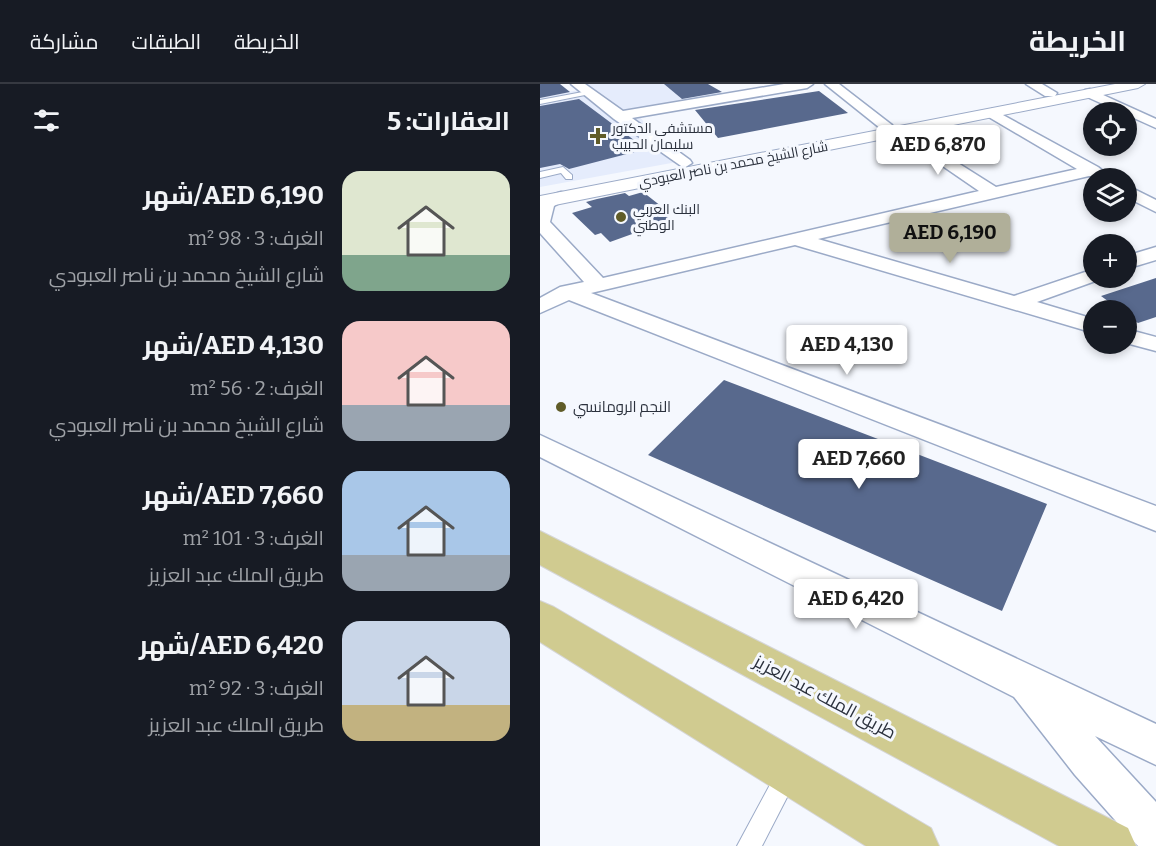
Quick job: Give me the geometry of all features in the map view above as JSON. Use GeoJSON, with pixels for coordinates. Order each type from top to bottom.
{"type":"FeatureCollection","features":[{"type":"Feature","properties":{"kind":"highway","name":"طريق الملك عبد العزيز"},"geometry":{"type":"LineString","coordinates":[[540,547],[1110,846]]}},
{"type":"Feature","properties":{"kind":"highway"},"geometry":{"type":"LineString","coordinates":[[540,620],[913,846]]}},
{"type":"Feature","properties":{"kind":"street"},"geometry":{"type":"LineString","coordinates":[[719,84],[740,95]]}},
{"type":"Feature","properties":{"kind":"street"},"geometry":{"type":"LineString","coordinates":[[619,116],[807,84]]}},
{"type":"Feature","properties":{"kind":"street"},"geometry":{"type":"LineString","coordinates":[[831,84],[893,128],[993,193]]}},
{"type":"Feature","properties":{"kind":"street"},"geometry":{"type":"LineString","coordinates":[[1032,84],[1050,93]]}},
{"type":"Feature","properties":{"kind":"street","name":"شارع الشيخ محمد بن ناصر العبودي"},"geometry":{"type":"LineString","coordinates":[[540,202],[1050,93],[1138,84]]}},
{"type":"Feature","properties":{"kind":"street"},"geometry":{"type":"LineString","coordinates":[[583,88],[684,163]]}},
{"type":"Feature","properties":{"kind":"street"},"geometry":{"type":"LineString","coordinates":[[1093,89],[1156,124]]}},
{"type":"Feature","properties":{"kind":"street","name":"شارع الشيخ محمد بن ناصر العبودي"},"geometry":{"type":"LineString","coordinates":[[540,190],[684,163],[992,113],[1093,89]]}},
{"type":"Feature","properties":{"kind":"street"},"geometry":{"type":"LineString","coordinates":[[992,113],[1088,168]]}},
{"type":"Feature","properties":{"kind":"street"},"geometry":{"type":"LineString","coordinates":[[540,306],[568,292],[993,193],[1083,177]]}},
{"type":"Feature","properties":{"kind":"street"},"geometry":{"type":"LineString","coordinates":[[1137,196],[1156,207]]}},
{"type":"Feature","properties":{"kind":"street"},"geometry":{"type":"LineString","coordinates":[[561,197],[546,203],[541,223],[598,285]]}},
{"type":"Feature","properties":{"kind":"street"},"geometry":{"type":"LineString","coordinates":[[795,239],[1083,323]]}},
{"type":"Feature","properties":{"kind":"street"},"geometry":{"type":"LineString","coordinates":[[1137,259],[1156,253]]}},
{"type":"Feature","properties":{"kind":"street"},"geometry":{"type":"LineString","coordinates":[[1015,303],[1083,279]]}},
{"type":"Feature","properties":{"kind":"street"},"geometry":{"type":"LineString","coordinates":[[568,292],[1156,518]]}},
{"type":"Feature","properties":{"kind":"street"},"geometry":{"type":"LineString","coordinates":[[1137,339],[1156,344]]}},
{"type":"Feature","properties":{"kind":"street"},"geometry":{"type":"LineString","coordinates":[[540,445],[682,517],[1156,745]]}},
{"type":"Feature","properties":{"kind":"street"},"geometry":{"type":"LineString","coordinates":[[1027,684],[1089,761],[1156,834]]}},
{"type":"Feature","properties":{"kind":"lane"},"geometry":{"type":"LineString","coordinates":[[540,102],[583,88]]}},
{"type":"Feature","properties":{"kind":"lane"},"geometry":{"type":"LineString","coordinates":[[540,175],[563,171],[569,177]]}},
{"type":"Feature","properties":{"kind":"lane"},"geometry":{"type":"LineString","coordinates":[[749,846],[789,771]]}},
{"type":"Feature","properties":{"kind":"shaded area","name":"مستشفى الدكتور سليمان الحبيب"},"geometry":{"type":"Polygon","coordinates":[[[584,84],[707,84],[723,95],[634,110],[677,162],[540,187],[540,98],[588,88],[584,84]]]}},
{"type":"Feature","properties":{"kind":"building"},"geometry":{"type":"Polygon","coordinates":[[[540,84],[560,84],[570,92],[540,98],[540,84]]]}},
{"type":"Feature","properties":{"kind":"building"},"geometry":{"type":"Polygon","coordinates":[[[664,84],[708,84],[722,92],[682,99],[664,84]]]}},
{"type":"Feature","properties":{"kind":"building"},"geometry":{"type":"Polygon","coordinates":[[[819,91],[848,113],[718,138],[695,110],[819,91]]]}},
{"type":"Feature","properties":{"kind":"building","name":"مستشفى الدكتور سليمان الحبيب"},"geometry":{"type":"Polygon","coordinates":[[[579,99],[646,149],[569,169],[560,164],[540,168],[540,106],[579,99]]]}},
{"type":"Feature","properties":{"kind":"building","name":"البنك العربي الوطني"},"geometry":{"type":"Polygon","coordinates":[[[643,192],[666,210],[661,211],[671,220],[610,242],[601,233],[595,235],[572,213],[592,207],[586,202],[625,193],[629,196],[643,192]]]}},
{"type":"Feature","properties":{"kind":"building"},"geometry":{"type":"Polygon","coordinates":[[[1156,278],[1156,317],[1138,323],[1137,300],[1106,300],[1101,296],[1125,288],[1137,288],[1137,284],[1156,278]]]}},
{"type":"Feature","properties":{"kind":"building"},"geometry":{"type":"Polygon","coordinates":[[[724,380],[1047,504],[1002,611],[648,455],[724,380]]]}},
{"type":"Feature","properties":{"kind":"place","name":"مستشفى الدكتور سليمان الحبيب"},"geometry":{"type":"Point","coordinates":[598,136]}},
{"type":"Feature","properties":{"kind":"place","name":"البنك العربي الوطني"},"geometry":{"type":"Point","coordinates":[621,217]}},
{"type":"Feature","properties":{"kind":"place","name":"النجم الرومانسي"},"geometry":{"type":"Point","coordinates":[561,407]}}]}
